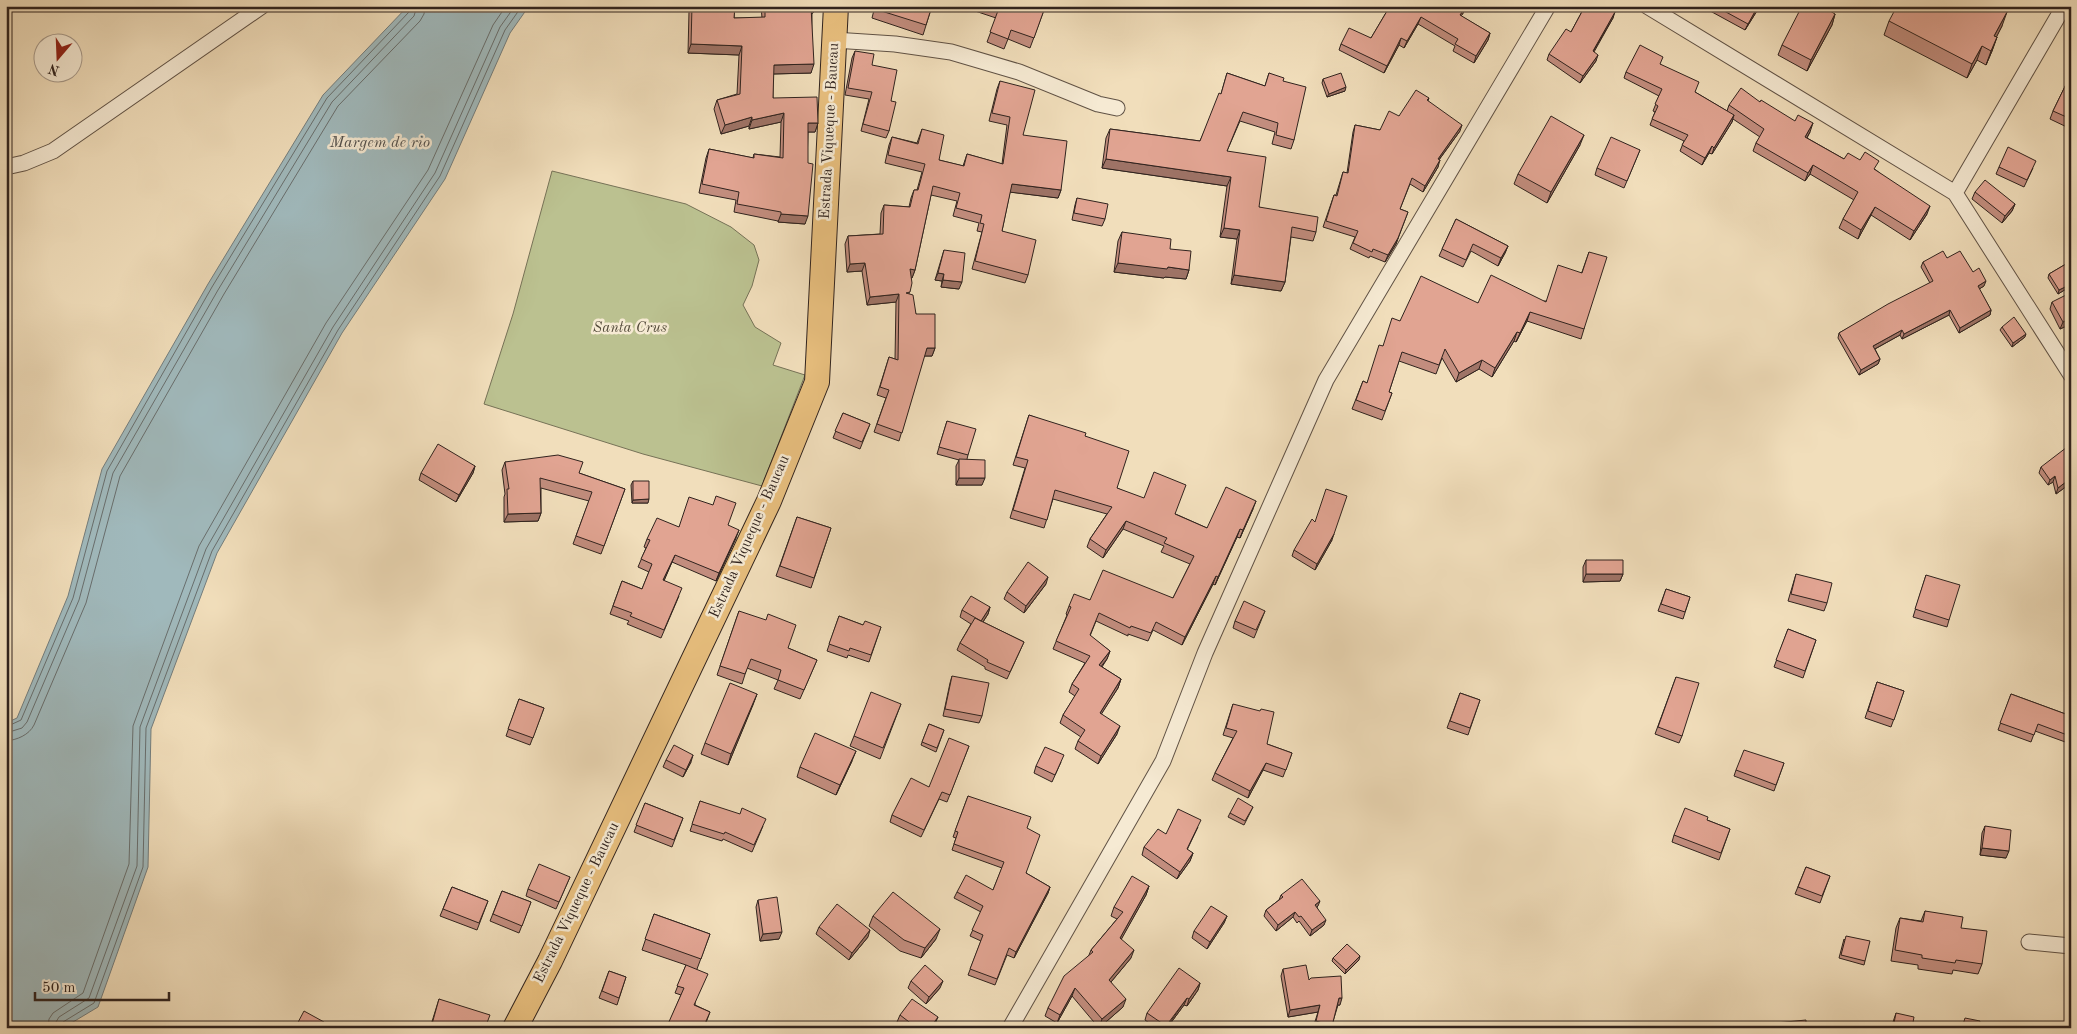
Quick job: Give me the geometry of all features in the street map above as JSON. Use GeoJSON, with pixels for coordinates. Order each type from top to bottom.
{"type":"FeatureCollection","features":[{"type":"Feature","properties":{"kind":"main road","name":"Estrada Viqueque - Baucau"},"geometry":{"type":"LineString","coordinates":[[515,1028],[550,960],[770,501],[817,382],[836,6]]}},
{"type":"Feature","properties":{"kind":"street"},"geometry":{"type":"LineString","coordinates":[[6,166],[24,163],[52,150],[262,6]]}},
{"type":"Feature","properties":{"kind":"street"},"geometry":{"type":"LineString","coordinates":[[1010,1028],[1163,762],[1205,653],[1326,380],[1548,6]]}},
{"type":"Feature","properties":{"kind":"street"},"geometry":{"type":"LineString","coordinates":[[1646,6],[1955,193],[2071,375]]}},
{"type":"Feature","properties":{"kind":"street"},"geometry":{"type":"LineString","coordinates":[[1955,193],[2064,6]]}},
{"type":"Feature","properties":{"kind":"street"},"geometry":{"type":"LineString","coordinates":[[834,40],[895,44],[951,52],[1019,72],[1098,104],[1117,108]]}},
{"type":"Feature","properties":{"kind":"street"},"geometry":{"type":"LineString","coordinates":[[2029,942],[2071,946]]}},
{"type":"Feature","properties":{"kind":"green space","name":"Santa Crus"},"geometry":{"type":"Polygon","coordinates":[[[552,171],[686,204],[731,227],[754,245],[759,260],[752,286],[743,305],[755,327],[781,343],[773,365],[805,375],[762,486],[643,454],[484,404],[513,314],[552,171]]]}},
{"type":"Feature","properties":{"kind":"water","name":"Margem de rio"},"geometry":{"type":"Polygon","coordinates":[[[408,6],[529,6],[510,33],[445,179],[342,333],[217,553],[151,729],[148,867],[98,1007],[63,1028],[6,1028],[6,723],[17,718],[68,596],[102,469],[208,284],[323,95],[408,6]]]}},
{"type":"Feature","properties":{"kind":"building"},"geometry":{"type":"Polygon","coordinates":[[[692,6],[735,6],[734,18],[765,17],[765,6],[811,6],[814,64],[774,65],[773,98],[817,97],[818,123],[808,123],[808,163],[813,164],[808,216],[781,214],[781,212],[737,204],[739,192],[702,184],[709,149],[754,158],[754,154],[783,158],[784,113],[752,120],[752,117],[725,125],[717,100],[740,94],[742,46],[691,44],[692,6]]]}},
{"type":"Feature","properties":{"kind":"building"},"geometry":{"type":"Polygon","coordinates":[[[876,6],[932,6],[926,25],[875,9],[876,6]]]}},
{"type":"Feature","properties":{"kind":"building"},"geometry":{"type":"Polygon","coordinates":[[[994,6],[1034,6],[1044,10],[1034,38],[1011,30],[1008,39],[990,32],[999,8],[994,6]]]}},
{"type":"Feature","properties":{"kind":"building"},"geometry":{"type":"Polygon","coordinates":[[[1390,6],[1466,6],[1460,15],[1490,33],[1476,56],[1455,44],[1458,39],[1421,17],[1407,41],[1401,38],[1387,66],[1341,44],[1349,28],[1371,38],[1390,6]]]}},
{"type":"Feature","properties":{"kind":"building"},"geometry":{"type":"Polygon","coordinates":[[[1585,6],[1614,6],[1611,10],[1615,12],[1593,51],[1598,55],[1583,76],[1549,54],[1566,29],[1571,32],[1585,6]]]}},
{"type":"Feature","properties":{"kind":"building"},"geometry":{"type":"Polygon","coordinates":[[[1715,6],[1758,6],[1748,24],[1715,6]]]}},
{"type":"Feature","properties":{"kind":"building"},"geometry":{"type":"Polygon","coordinates":[[[1802,6],[1822,6],[1835,14],[1811,60],[1782,45],[1802,6]]]}},
{"type":"Feature","properties":{"kind":"building"},"geometry":{"type":"Polygon","coordinates":[[[1897,6],[1995,6],[2007,12],[1994,36],[1997,37],[1991,51],[1982,46],[1972,64],[1889,21],[1897,6]]]}},
{"type":"Feature","properties":{"kind":"building"},"geometry":{"type":"Polygon","coordinates":[[[1640,45],[1663,57],[1660,64],[1699,82],[1695,92],[1734,115],[1714,148],[1712,146],[1705,158],[1682,145],[1688,135],[1652,119],[1658,106],[1655,104],[1662,89],[1626,72],[1640,45]]]}},
{"type":"Feature","properties":{"kind":"building"},"geometry":{"type":"Polygon","coordinates":[[[855,51],[874,54],[872,65],[897,70],[891,101],[896,102],[889,131],[863,124],[872,92],[848,88],[855,51]]]}},
{"type":"Feature","properties":{"kind":"building"},"geometry":{"type":"Polygon","coordinates":[[[1227,73],[1265,86],[1269,73],[1284,78],[1283,81],[1306,87],[1294,140],[1276,135],[1278,123],[1243,112],[1227,151],[1266,157],[1259,207],[1318,217],[1316,232],[1292,227],[1285,282],[1234,275],[1240,230],[1224,228],[1231,177],[1106,159],[1110,129],[1200,141],[1219,93],[1221,94],[1227,73]]]}},
{"type":"Feature","properties":{"kind":"building"},"geometry":{"type":"Polygon","coordinates":[[[1341,73],[1346,87],[1329,94],[1323,79],[1341,73]]]}},
{"type":"Feature","properties":{"kind":"building"},"geometry":{"type":"Polygon","coordinates":[[[2071,74],[2071,119],[2053,111],[2071,74]]]}},
{"type":"Feature","properties":{"kind":"building"},"geometry":{"type":"Polygon","coordinates":[[[1000,81],[1035,90],[1023,135],[1067,141],[1061,190],[1012,184],[1002,231],[1036,240],[1028,275],[975,261],[984,224],[980,223],[982,215],[956,208],[960,193],[933,186],[915,270],[910,269],[912,283],[910,292],[906,293],[913,295],[916,314],[935,314],[935,348],[927,348],[902,433],[877,424],[889,390],[880,387],[889,357],[898,360],[899,294],[870,297],[865,263],[850,264],[848,236],[883,234],[884,205],[910,207],[914,190],[918,190],[925,164],[888,155],[892,137],[918,144],[922,129],[944,135],[939,160],[964,166],[967,154],[1003,164],[1010,117],[992,113],[1000,81]]]}},
{"type":"Feature","properties":{"kind":"building"},"geometry":{"type":"Polygon","coordinates":[[[1741,88],[1760,102],[1761,100],[1795,121],[1798,115],[1813,123],[1805,137],[1844,159],[1848,153],[1860,160],[1865,152],[1879,161],[1874,169],[1930,206],[1914,231],[1875,207],[1861,230],[1843,219],[1858,192],[1813,165],[1808,173],[1756,143],[1764,129],[1729,105],[1741,88]]]}},
{"type":"Feature","properties":{"kind":"building"},"geometry":{"type":"Polygon","coordinates":[[[1416,90],[1429,98],[1427,100],[1462,125],[1438,159],[1440,160],[1425,186],[1412,178],[1400,209],[1408,212],[1398,238],[1388,255],[1373,249],[1372,252],[1353,243],[1358,231],[1326,221],[1334,195],[1337,196],[1343,172],[1348,173],[1355,125],[1380,130],[1389,111],[1399,116],[1416,90]]]}},
{"type":"Feature","properties":{"kind":"building"},"geometry":{"type":"Polygon","coordinates":[[[1551,116],[1584,135],[1551,192],[1518,174],[1551,116]]]}},
{"type":"Feature","properties":{"kind":"building"},"geometry":{"type":"Polygon","coordinates":[[[1611,137],[1640,150],[1627,181],[1597,168],[1611,137]]]}},
{"type":"Feature","properties":{"kind":"building"},"geometry":{"type":"Polygon","coordinates":[[[2008,147],[2036,161],[2027,180],[1999,167],[2008,147]]]}},
{"type":"Feature","properties":{"kind":"building"},"geometry":{"type":"Polygon","coordinates":[[[1985,180],[2015,204],[2005,216],[1975,192],[1985,180]]]}},
{"type":"Feature","properties":{"kind":"building"},"geometry":{"type":"Polygon","coordinates":[[[1077,198],[1108,204],[1105,219],[1074,213],[1077,198]]]}},
{"type":"Feature","properties":{"kind":"building"},"geometry":{"type":"Polygon","coordinates":[[[1456,219],[1508,246],[1501,258],[1473,244],[1466,260],[1442,249],[1456,219]]]}},
{"type":"Feature","properties":{"kind":"building"},"geometry":{"type":"Polygon","coordinates":[[[1122,232],[1171,239],[1170,249],[1191,251],[1189,270],[1118,263],[1122,232]]]}},
{"type":"Feature","properties":{"kind":"building"},"geometry":{"type":"Polygon","coordinates":[[[944,250],[965,253],[962,282],[943,280],[944,274],[938,273],[944,250]]]}},
{"type":"Feature","properties":{"kind":"building"},"geometry":{"type":"Polygon","coordinates":[[[1943,251],[1947,258],[1960,251],[1973,272],[1979,268],[1986,281],[1978,286],[1991,310],[1960,328],[1950,310],[1904,334],[1902,330],[1873,346],[1880,359],[1861,370],[1839,333],[1888,304],[1933,281],[1923,262],[1943,251]]]}},
{"type":"Feature","properties":{"kind":"building"},"geometry":{"type":"Polygon","coordinates":[[[1589,252],[1607,257],[1584,329],[1530,312],[1520,333],[1517,332],[1495,368],[1482,360],[1459,373],[1445,349],[1439,365],[1402,352],[1389,392],[1392,393],[1385,411],[1356,400],[1363,381],[1367,383],[1379,345],[1383,346],[1392,318],[1400,321],[1421,276],[1478,303],[1491,275],[1546,302],[1558,265],[1582,273],[1589,252]]]}},
{"type":"Feature","properties":{"kind":"building"},"geometry":{"type":"Polygon","coordinates":[[[2071,261],[2071,284],[2059,290],[2049,274],[2071,261]]]}},
{"type":"Feature","properties":{"kind":"building"},"geometry":{"type":"Polygon","coordinates":[[[2068,294],[2071,299],[2071,318],[2063,322],[2052,302],[2068,294]]]}},
{"type":"Feature","properties":{"kind":"building"},"geometry":{"type":"Polygon","coordinates":[[[2014,317],[2026,334],[2013,343],[2002,327],[2014,317]]]}},
{"type":"Feature","properties":{"kind":"building"},"geometry":{"type":"Polygon","coordinates":[[[843,413],[870,424],[862,442],[835,431],[843,413]]]}},
{"type":"Feature","properties":{"kind":"building"},"geometry":{"type":"Polygon","coordinates":[[[1029,415],[1086,433],[1085,436],[1129,451],[1117,488],[1144,498],[1154,472],[1186,485],[1175,514],[1207,528],[1226,487],[1256,501],[1243,530],[1240,529],[1218,577],[1216,576],[1185,637],[1156,622],[1151,633],[1131,626],[1130,628],[1099,613],[1090,635],[1110,651],[1099,665],[1121,679],[1100,713],[1120,726],[1101,756],[1078,741],[1085,730],[1063,715],[1079,689],[1072,684],[1090,656],[1056,641],[1071,607],[1069,606],[1074,594],[1090,600],[1103,570],[1173,598],[1194,556],[1164,543],[1167,538],[1126,521],[1106,550],[1090,539],[1112,507],[1055,490],[1047,520],[1013,510],[1028,460],[1016,457],[1029,415]]]}},
{"type":"Feature","properties":{"kind":"building"},"geometry":{"type":"Polygon","coordinates":[[[947,421],[976,429],[968,455],[939,447],[947,421]]]}},
{"type":"Feature","properties":{"kind":"building"},"geometry":{"type":"Polygon","coordinates":[[[438,444],[475,466],[459,495],[421,473],[438,444]]]}},
{"type":"Feature","properties":{"kind":"building"},"geometry":{"type":"Polygon","coordinates":[[[2071,444],[2071,478],[2058,488],[2055,476],[2050,480],[2041,467],[2071,444]]]}},
{"type":"Feature","properties":{"kind":"building"},"geometry":{"type":"Polygon","coordinates":[[[558,455],[583,462],[579,473],[625,489],[604,546],[576,536],[592,492],[540,478],[541,513],[508,514],[507,489],[509,489],[505,462],[558,455]]]}},
{"type":"Feature","properties":{"kind":"building"},"geometry":{"type":"Polygon","coordinates":[[[959,459],[985,460],[985,478],[959,478],[959,459]]]}},
{"type":"Feature","properties":{"kind":"building"},"geometry":{"type":"Polygon","coordinates":[[[633,481],[649,481],[649,499],[633,500],[633,481]]]}},
{"type":"Feature","properties":{"kind":"building"},"geometry":{"type":"Polygon","coordinates":[[[1326,489],[1347,496],[1334,534],[1317,564],[1294,550],[1312,519],[1315,522],[1326,489]]]}},
{"type":"Feature","properties":{"kind":"building"},"geometry":{"type":"Polygon","coordinates":[[[716,496],[736,503],[728,525],[739,530],[719,573],[675,555],[663,580],[682,588],[664,630],[630,616],[632,613],[613,606],[622,581],[642,589],[652,564],[641,559],[650,540],[647,539],[657,518],[679,527],[689,497],[713,505],[716,496]]]}},
{"type":"Feature","properties":{"kind":"building"},"geometry":{"type":"Polygon","coordinates":[[[797,517],[831,528],[814,578],[780,566],[797,517]]]}},
{"type":"Feature","properties":{"kind":"building"},"geometry":{"type":"Polygon","coordinates":[[[1586,560],[1623,560],[1623,574],[1586,574],[1586,560]]]}},
{"type":"Feature","properties":{"kind":"building"},"geometry":{"type":"Polygon","coordinates":[[[1028,562],[1048,577],[1026,606],[1007,592],[1028,562]]]}},
{"type":"Feature","properties":{"kind":"building"},"geometry":{"type":"Polygon","coordinates":[[[1796,574],[1832,583],[1827,603],[1791,594],[1796,574]]]}},
{"type":"Feature","properties":{"kind":"building"},"geometry":{"type":"Polygon","coordinates":[[[1926,575],[1960,585],[1949,620],[1915,609],[1926,575]]]}},
{"type":"Feature","properties":{"kind":"building"},"geometry":{"type":"Polygon","coordinates":[[[1666,589],[1690,597],[1685,612],[1661,604],[1666,589]]]}},
{"type":"Feature","properties":{"kind":"building"},"geometry":{"type":"Polygon","coordinates":[[[971,596],[990,607],[981,621],[962,610],[971,596]]]}},
{"type":"Feature","properties":{"kind":"building"},"geometry":{"type":"Polygon","coordinates":[[[1244,601],[1265,611],[1256,630],[1235,621],[1244,601]]]}},
{"type":"Feature","properties":{"kind":"building"},"geometry":{"type":"Polygon","coordinates":[[[739,611],[766,620],[768,614],[796,625],[788,648],[817,660],[804,690],[778,680],[781,670],[751,659],[745,674],[720,666],[739,611]]]}},
{"type":"Feature","properties":{"kind":"building"},"geometry":{"type":"Polygon","coordinates":[[[839,616],[863,625],[865,621],[881,627],[871,655],[850,648],[849,651],[829,644],[839,616]]]}},
{"type":"Feature","properties":{"kind":"building"},"geometry":{"type":"Polygon","coordinates":[[[975,618],[1024,642],[1010,672],[987,662],[988,660],[960,643],[975,618]]]}},
{"type":"Feature","properties":{"kind":"building"},"geometry":{"type":"Polygon","coordinates":[[[1788,629],[1816,640],[1805,671],[1776,660],[1788,629]]]}},
{"type":"Feature","properties":{"kind":"building"},"geometry":{"type":"Polygon","coordinates":[[[952,676],[989,683],[982,716],[945,709],[952,676]]]}},
{"type":"Feature","properties":{"kind":"building"},"geometry":{"type":"Polygon","coordinates":[[[1676,677],[1699,683],[1682,736],[1658,727],[1676,677]]]}},
{"type":"Feature","properties":{"kind":"building"},"geometry":{"type":"Polygon","coordinates":[[[1877,682],[1904,691],[1894,720],[1868,711],[1877,682]]]}},
{"type":"Feature","properties":{"kind":"building"},"geometry":{"type":"Polygon","coordinates":[[[730,683],[757,694],[731,754],[705,743],[730,683]]]}},
{"type":"Feature","properties":{"kind":"building"},"geometry":{"type":"Polygon","coordinates":[[[871,692],[901,704],[883,748],[854,736],[871,692]]]}},
{"type":"Feature","properties":{"kind":"building"},"geometry":{"type":"Polygon","coordinates":[[[1460,693],[1480,700],[1470,728],[1450,721],[1460,693]]]}},
{"type":"Feature","properties":{"kind":"building"},"geometry":{"type":"Polygon","coordinates":[[[2011,694],[2071,716],[2071,742],[2068,741],[2070,736],[2038,724],[2034,735],[2000,723],[2011,694]]]}},
{"type":"Feature","properties":{"kind":"building"},"geometry":{"type":"Polygon","coordinates":[[[519,699],[544,708],[533,738],[508,729],[519,699]]]}},
{"type":"Feature","properties":{"kind":"building"},"geometry":{"type":"Polygon","coordinates":[[[1233,704],[1260,711],[1261,709],[1274,712],[1267,744],[1292,753],[1286,770],[1266,763],[1250,791],[1215,773],[1237,731],[1226,728],[1233,704]]]}},
{"type":"Feature","properties":{"kind":"building"},"geometry":{"type":"Polygon","coordinates":[[[929,724],[944,730],[937,748],[922,742],[929,724]]]}},
{"type":"Feature","properties":{"kind":"building"},"geometry":{"type":"Polygon","coordinates":[[[815,733],[856,751],[840,785],[800,767],[815,733]]]}},
{"type":"Feature","properties":{"kind":"building"},"geometry":{"type":"Polygon","coordinates":[[[949,738],[969,746],[950,795],[942,792],[924,830],[892,815],[911,778],[929,787],[949,738]]]}},
{"type":"Feature","properties":{"kind":"building"},"geometry":{"type":"Polygon","coordinates":[[[674,745],[693,755],[686,770],[666,760],[674,745]]]}},
{"type":"Feature","properties":{"kind":"building"},"geometry":{"type":"Polygon","coordinates":[[[1045,747],[1064,755],[1055,775],[1036,766],[1045,747]]]}},
{"type":"Feature","properties":{"kind":"building"},"geometry":{"type":"Polygon","coordinates":[[[1744,750],[1784,763],[1776,785],[1736,770],[1744,750]]]}},
{"type":"Feature","properties":{"kind":"building"},"geometry":{"type":"Polygon","coordinates":[[[968,796],[1031,817],[1027,828],[1040,835],[1026,873],[1050,887],[1016,952],[1009,948],[997,979],[970,969],[983,935],[972,930],[983,906],[957,892],[966,875],[993,890],[1004,862],[954,844],[958,832],[955,831],[968,796]]]}},
{"type":"Feature","properties":{"kind":"building"},"geometry":{"type":"Polygon","coordinates":[[[1238,798],[1253,807],[1245,821],[1230,813],[1238,798]]]}},
{"type":"Feature","properties":{"kind":"building"},"geometry":{"type":"Polygon","coordinates":[[[700,801],[740,814],[742,808],[766,819],[754,845],[725,832],[724,834],[692,824],[700,801]]]}},
{"type":"Feature","properties":{"kind":"building"},"geometry":{"type":"Polygon","coordinates":[[[645,803],[683,818],[674,840],[636,825],[645,803]]]}},
{"type":"Feature","properties":{"kind":"building"},"geometry":{"type":"Polygon","coordinates":[[[1685,808],[1708,817],[1707,820],[1730,829],[1721,853],[1674,835],[1685,808]]]}},
{"type":"Feature","properties":{"kind":"building"},"geometry":{"type":"Polygon","coordinates":[[[1178,809],[1201,820],[1187,849],[1193,853],[1180,872],[1144,847],[1158,829],[1166,834],[1178,809]]]}},
{"type":"Feature","properties":{"kind":"building"},"geometry":{"type":"Polygon","coordinates":[[[1985,826],[2011,830],[2009,851],[1982,848],[1985,826]]]}},
{"type":"Feature","properties":{"kind":"building"},"geometry":{"type":"Polygon","coordinates":[[[539,864],[570,877],[559,902],[528,889],[539,864]]]}},
{"type":"Feature","properties":{"kind":"building"},"geometry":{"type":"Polygon","coordinates":[[[1806,867],[1830,876],[1822,896],[1798,887],[1806,867]]]}},
{"type":"Feature","properties":{"kind":"building"},"geometry":{"type":"Polygon","coordinates":[[[1132,876],[1149,886],[1120,938],[1134,950],[1109,980],[1126,999],[1102,1019],[1075,988],[1060,1015],[1048,1008],[1064,976],[1093,952],[1091,950],[1123,912],[1114,907],[1132,876]]]}},
{"type":"Feature","properties":{"kind":"building"},"geometry":{"type":"Polygon","coordinates":[[[1302,879],[1320,901],[1315,905],[1326,920],[1312,930],[1301,916],[1299,917],[1295,912],[1278,925],[1266,910],[1283,897],[1281,895],[1302,879]]]}},
{"type":"Feature","properties":{"kind":"building"},"geometry":{"type":"Polygon","coordinates":[[[452,887],[488,901],[479,923],[443,909],[452,887]]]}},
{"type":"Feature","properties":{"kind":"building"},"geometry":{"type":"Polygon","coordinates":[[[502,891],[531,902],[522,926],[493,914],[502,891]]]}},
{"type":"Feature","properties":{"kind":"building"},"geometry":{"type":"Polygon","coordinates":[[[893,892],[940,929],[925,948],[904,940],[873,916],[893,892]]]}},
{"type":"Feature","properties":{"kind":"building"},"geometry":{"type":"Polygon","coordinates":[[[777,897],[782,932],[763,934],[758,900],[777,897]]]}},
{"type":"Feature","properties":{"kind":"building"},"geometry":{"type":"Polygon","coordinates":[[[837,904],[870,930],[852,953],[819,927],[837,904]]]}},
{"type":"Feature","properties":{"kind":"building"},"geometry":{"type":"Polygon","coordinates":[[[1211,906],[1227,916],[1210,942],[1194,931],[1211,906]]]}},
{"type":"Feature","properties":{"kind":"building"},"geometry":{"type":"Polygon","coordinates":[[[1925,911],[1963,917],[1961,928],[1987,931],[1982,964],[1956,960],[1955,963],[1922,958],[1922,955],[1895,950],[1900,918],[1923,922],[1925,911]]]}},
{"type":"Feature","properties":{"kind":"building"},"geometry":{"type":"Polygon","coordinates":[[[654,914],[710,934],[701,959],[645,939],[654,914]]]}},
{"type":"Feature","properties":{"kind":"building"},"geometry":{"type":"Polygon","coordinates":[[[1846,936],[1870,941],[1865,961],[1841,955],[1846,936]]]}},
{"type":"Feature","properties":{"kind":"building"},"geometry":{"type":"Polygon","coordinates":[[[1347,944],[1360,956],[1346,970],[1333,958],[1347,944]]]}},
{"type":"Feature","properties":{"kind":"building"},"geometry":{"type":"Polygon","coordinates":[[[686,965],[708,974],[694,1005],[710,1012],[703,1028],[676,1028],[668,1024],[684,988],[677,986],[686,965]]]}},
{"type":"Feature","properties":{"kind":"building"},"geometry":{"type":"Polygon","coordinates":[[[925,965],[943,981],[929,997],[911,981],[925,965]]]}},
{"type":"Feature","properties":{"kind":"building"},"geometry":{"type":"Polygon","coordinates":[[[1306,965],[1309,980],[1311,978],[1341,976],[1342,998],[1339,998],[1332,1026],[1316,1021],[1320,1005],[1290,1010],[1283,969],[1306,965]]]}},
{"type":"Feature","properties":{"kind":"building"},"geometry":{"type":"Polygon","coordinates":[[[1179,968],[1200,983],[1166,1026],[1147,1013],[1179,968]]]}},
{"type":"Feature","properties":{"kind":"building"},"geometry":{"type":"Polygon","coordinates":[[[609,971],[626,977],[619,998],[602,991],[609,971]]]}},
{"type":"Feature","properties":{"kind":"building"},"geometry":{"type":"Polygon","coordinates":[[[439,999],[490,1015],[485,1028],[445,1028],[432,1024],[439,999]]]}},
{"type":"Feature","properties":{"kind":"building"},"geometry":{"type":"Polygon","coordinates":[[[912,999],[938,1017],[930,1028],[917,1028],[900,1015],[912,999]]]}},
{"type":"Feature","properties":{"kind":"building"},"geometry":{"type":"Polygon","coordinates":[[[304,1011],[324,1022],[321,1028],[295,1028],[304,1011]]]}},
{"type":"Feature","properties":{"kind":"building"},"geometry":{"type":"Polygon","coordinates":[[[1896,1013],[1914,1017],[1912,1028],[1893,1028],[1896,1013]]]}},
{"type":"Feature","properties":{"kind":"building"},"geometry":{"type":"Polygon","coordinates":[[[1965,1018],[1980,1021],[1978,1028],[1962,1028],[1965,1018]]]}},
{"type":"Feature","properties":{"kind":"building"},"geometry":{"type":"Polygon","coordinates":[[[1806,1020],[1806,1028],[1777,1028],[1776,1023],[1806,1020]]]}},
{"type":"Feature","properties":{"kind":"building"},"geometry":{"type":"Polygon","coordinates":[[[1699,1026],[1723,1026],[1723,1028],[1699,1028],[1699,1026]]]}}]}
